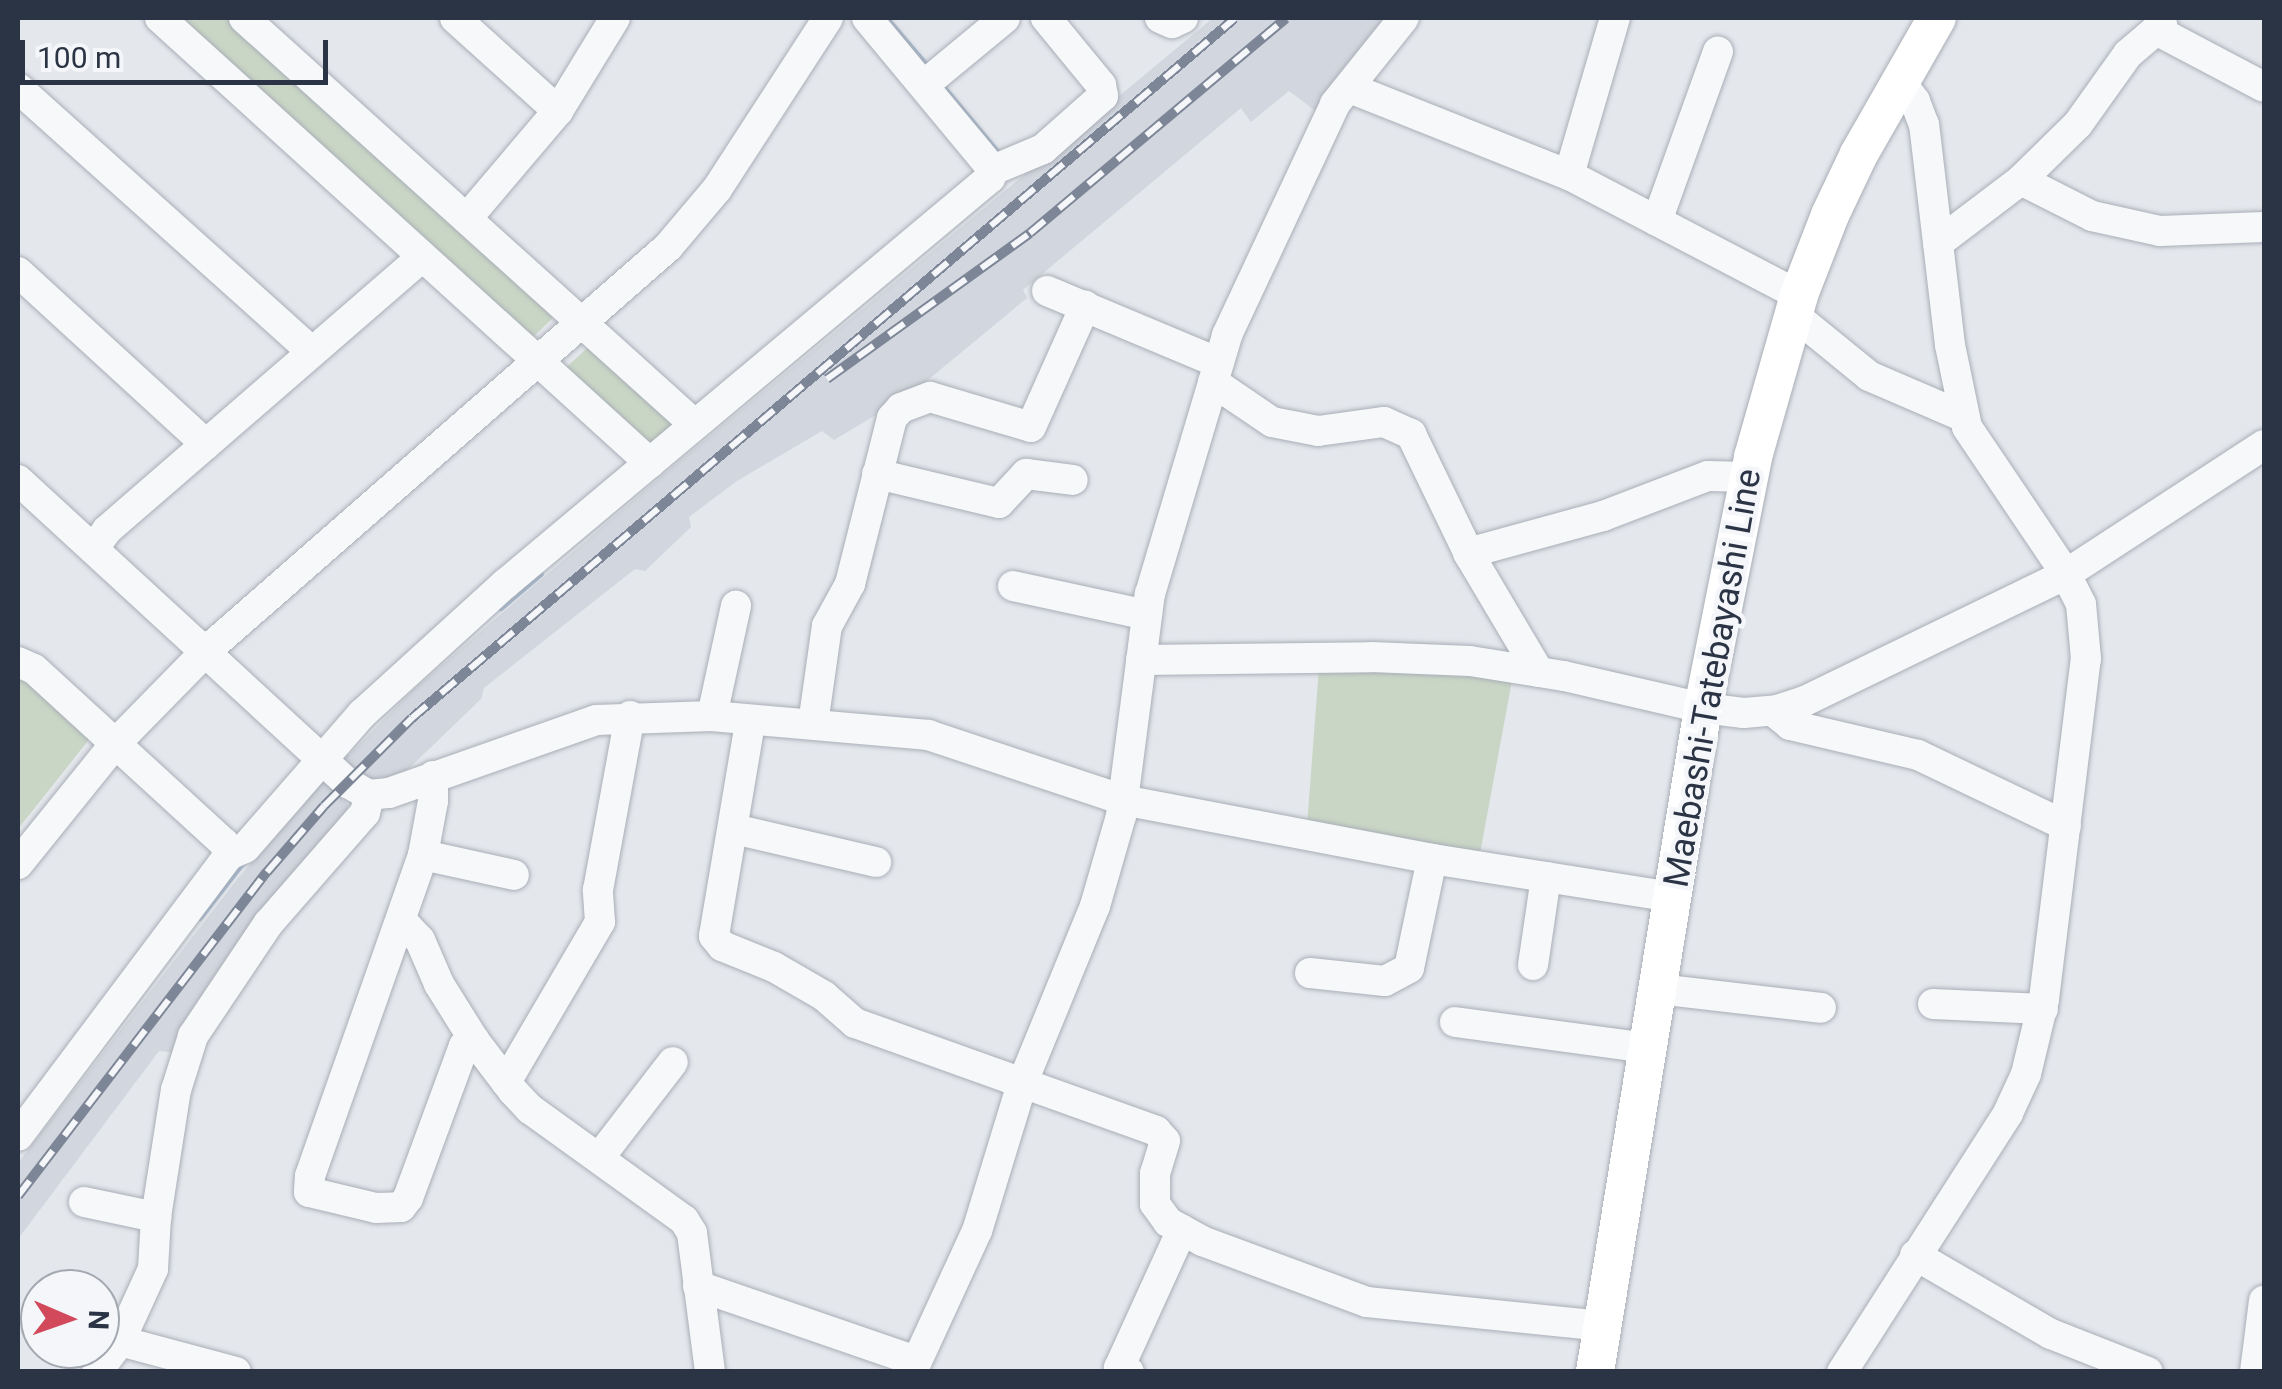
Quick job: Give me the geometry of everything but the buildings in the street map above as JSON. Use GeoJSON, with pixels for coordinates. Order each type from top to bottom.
{"type":"FeatureCollection","features":[{"type":"Feature","properties":{"kind":"main road","name":"Maebashi-Tatebayashi Line"},"geometry":{"type":"LineString","coordinates":[[1595,1372],[1703,708],[1748,477],[1796,305],[1838,200],[1900,80],[1938,18]]}},
{"type":"Feature","properties":{"kind":"street"},"geometry":{"type":"LineString","coordinates":[[160,18],[650,463]]}},
{"type":"Feature","properties":{"kind":"street"},"geometry":{"type":"LineString","coordinates":[[244,18],[694,424]]}},
{"type":"Feature","properties":{"kind":"street"},"geometry":{"type":"LineString","coordinates":[[455,18],[558,110]]}},
{"type":"Feature","properties":{"kind":"street"},"geometry":{"type":"LineString","coordinates":[[468,217],[558,110],[616,18]]}},
{"type":"Feature","properties":{"kind":"street"},"geometry":{"type":"LineString","coordinates":[[18,864],[115,744],[206,651],[586,323],[668,247],[717,189],[828,18]]}},
{"type":"Feature","properties":{"kind":"street"},"geometry":{"type":"LineString","coordinates":[[866,18],[993,170]]}},
{"type":"Feature","properties":{"kind":"street"},"geometry":{"type":"LineString","coordinates":[[924,85],[1005,18]]}},
{"type":"Feature","properties":{"kind":"street"},"geometry":{"type":"LineString","coordinates":[[18,1136],[229,855],[245,848],[362,714],[694,424],[990,178],[993,170],[1043,149],[1103,96],[1101,84],[1046,18]]}},
{"type":"Feature","properties":{"kind":"street"},"geometry":{"type":"LineString","coordinates":[[1160,18],[1172,23],[1183,18]]}},
{"type":"Feature","properties":{"kind":"street"},"geometry":{"type":"LineString","coordinates":[[698,1286],[914,1366],[977,1231],[1022,1084],[1096,906],[1123,800],[1147,616],[1180,484],[1246,288],[1335,104],[1404,18]]}},
{"type":"Feature","properties":{"kind":"street"},"geometry":{"type":"LineString","coordinates":[[1568,175],[1615,18]]}},
{"type":"Feature","properties":{"kind":"street"},"geometry":{"type":"LineString","coordinates":[[1938,244],[2022,180],[2078,124],[2128,54],[2159,27],[2264,87]]}},
{"type":"Feature","properties":{"kind":"street"},"geometry":{"type":"LineString","coordinates":[[1657,221],[1718,52]]}},
{"type":"Feature","properties":{"kind":"street"},"geometry":{"type":"LineString","coordinates":[[1842,1372],[2008,1113],[2036,1043],[2086,659],[2081,604],[2066,574],[1978,448],[1964,417],[1924,125],[1915,101],[1900,80]]}},
{"type":"Feature","properties":{"kind":"street"},"geometry":{"type":"LineString","coordinates":[[18,88],[312,352]]}},
{"type":"Feature","properties":{"kind":"street"},"geometry":{"type":"LineString","coordinates":[[1350,88],[1568,175],[1657,221],[1796,305],[1868,376],[1964,417]]}},
{"type":"Feature","properties":{"kind":"street"},"geometry":{"type":"LineString","coordinates":[[2022,180],[2092,216],[2160,232],[2264,227]]}},
{"type":"Feature","properties":{"kind":"street"},"geometry":{"type":"LineString","coordinates":[[94,548],[107,530],[421,258]]}},
{"type":"Feature","properties":{"kind":"street"},"geometry":{"type":"LineString","coordinates":[[18,272],[206,444]]}},
{"type":"Feature","properties":{"kind":"street"},"geometry":{"type":"LineString","coordinates":[[1047,291],[1216,372],[1272,422],[1318,431],[1384,422],[1411,434],[1468,552],[1538,672]]}},
{"type":"Feature","properties":{"kind":"street"},"geometry":{"type":"LineString","coordinates":[[813,724],[826,626],[850,584],[892,418],[901,408],[930,397],[1031,428],[1084,306]]}},
{"type":"Feature","properties":{"kind":"street"},"geometry":{"type":"LineString","coordinates":[[1141,660],[1371,656],[1470,661],[1703,708],[1744,713],[1773,711],[1805,702],[2066,574],[2264,445]]}},
{"type":"Feature","properties":{"kind":"street"},"geometry":{"type":"LineString","coordinates":[[878,474],[1000,503],[1026,474],[1072,480]]}},
{"type":"Feature","properties":{"kind":"street"},"geometry":{"type":"LineString","coordinates":[[1468,552],[1602,516],[1708,476],[1748,477]]}},
{"type":"Feature","properties":{"kind":"street"},"geometry":{"type":"LineString","coordinates":[[18,480],[359,792],[369,795],[571,727],[630,716],[712,716],[750,723],[928,734],[1123,800],[1432,859],[1673,897]]}},
{"type":"Feature","properties":{"kind":"street"},"geometry":{"type":"LineString","coordinates":[[1013,586],[1147,616]]}},
{"type":"Feature","properties":{"kind":"street"},"geometry":{"type":"LineString","coordinates":[[712,716],[736,606]]}},
{"type":"Feature","properties":{"kind":"street"},"geometry":{"type":"LineString","coordinates":[[18,662],[34,669],[224,843],[229,855]]}},
{"type":"Feature","properties":{"kind":"street"},"geometry":{"type":"LineString","coordinates":[[1773,711],[1790,725],[1918,755],[2066,826]]}},
{"type":"Feature","properties":{"kind":"street"},"geometry":{"type":"LineString","coordinates":[[506,1082],[600,922],[598,890],[630,716]]}},
{"type":"Feature","properties":{"kind":"street"},"geometry":{"type":"LineString","coordinates":[[750,723],[714,936],[722,946],[774,967],[824,996],[855,1022],[1156,1131],[1165,1141],[1155,1174],[1155,1204],[1168,1222],[1182,1230],[1367,1302],[1602,1326]]}},
{"type":"Feature","properties":{"kind":"street"},"geometry":{"type":"LineString","coordinates":[[433,776],[433,801],[423,855],[310,1176],[309,1192],[376,1208],[401,1207],[408,1198],[464,1046],[474,1040]]}},
{"type":"Feature","properties":{"kind":"street"},"geometry":{"type":"LineString","coordinates":[[236,1372],[120,1341],[149,1285],[176,1090],[193,1036],[268,924],[365,814],[369,795]]}},
{"type":"Feature","properties":{"kind":"street"},"geometry":{"type":"LineString","coordinates":[[734,829],[876,862]]}},
{"type":"Feature","properties":{"kind":"street"},"geometry":{"type":"LineString","coordinates":[[423,855],[514,875]]}},
{"type":"Feature","properties":{"kind":"street"},"geometry":{"type":"LineString","coordinates":[[1310,973],[1385,982],[1409,968],[1432,859]]}},
{"type":"Feature","properties":{"kind":"street"},"geometry":{"type":"LineString","coordinates":[[1534,965],[1546,877]]}},
{"type":"Feature","properties":{"kind":"street"},"geometry":{"type":"LineString","coordinates":[[402,921],[420,940],[439,984],[474,1040],[530,1108],[684,1220],[692,1233],[710,1372]]}},
{"type":"Feature","properties":{"kind":"street"},"geometry":{"type":"LineString","coordinates":[[1658,989],[1821,1008]]}},
{"type":"Feature","properties":{"kind":"street"},"geometry":{"type":"LineString","coordinates":[[1934,1004],[2042,1009]]}},
{"type":"Feature","properties":{"kind":"street"},"geometry":{"type":"LineString","coordinates":[[1455,1022],[1648,1048]]}},
{"type":"Feature","properties":{"kind":"street"},"geometry":{"type":"LineString","coordinates":[[599,1158],[672,1062]]}},
{"type":"Feature","properties":{"kind":"street"},"geometry":{"type":"LineString","coordinates":[[84,1202],[156,1216]]}},
{"type":"Feature","properties":{"kind":"street"},"geometry":{"type":"LineString","coordinates":[[1130,1372],[1120,1368],[1182,1230]]}},
{"type":"Feature","properties":{"kind":"street"},"geometry":{"type":"LineString","coordinates":[[1915,1255],[2051,1334],[2148,1372]]}},
{"type":"Feature","properties":{"kind":"street"},"geometry":{"type":"LineString","coordinates":[[2255,1372],[2264,1300]]}},
{"type":"Feature","properties":{"kind":"shaded area"},"geometry":{"type":"Polygon","coordinates":[[[1213,18],[1386,18],[1321,115],[1289,91],[1251,122],[1241,108],[1023,290],[1027,298],[911,394],[834,440],[822,431],[737,481],[689,517],[691,527],[645,571],[635,569],[484,688],[481,699],[397,780],[376,787],[343,764],[342,750],[349,755],[413,690],[652,484],[1213,18]]]}},
{"type":"Feature","properties":{"kind":"shaded area"},"geometry":{"type":"Polygon","coordinates":[[[317,773],[348,805],[346,822],[178,1053],[159,1051],[18,1239],[18,1163],[239,877],[305,803],[301,792],[317,773]]]}},
{"type":"Feature","properties":{"kind":"green space"},"geometry":{"type":"Polygon","coordinates":[[[171,18],[232,18],[561,310],[527,343],[171,18]]]}},
{"type":"Feature","properties":{"kind":"green space"},"geometry":{"type":"Polygon","coordinates":[[[595,341],[677,423],[654,446],[561,372],[595,341]]]}},
{"type":"Feature","properties":{"kind":"green space"},"geometry":{"type":"Polygon","coordinates":[[[1319,668],[1513,675],[1479,859],[1307,825],[1319,668]]]}},
{"type":"Feature","properties":{"kind":"green space"},"geometry":{"type":"Polygon","coordinates":[[[18,671],[91,737],[18,829],[18,671]]]}},
{"type":"Feature","properties":{"kind":"waterway"},"geometry":{"type":"LineString","coordinates":[[886,18],[926,65]]}},
{"type":"Feature","properties":{"kind":"waterway"},"geometry":{"type":"LineString","coordinates":[[944,88],[999,154]]}},
{"type":"Feature","properties":{"kind":"waterway"},"geometry":{"type":"LineString","coordinates":[[501,608],[541,574]]}},
{"type":"Feature","properties":{"kind":"waterway"},"geometry":{"type":"LineString","coordinates":[[200,918],[245,860]]}},
{"type":"Feature","properties":{"kind":"railway"},"geometry":{"type":"LineString","coordinates":[[18,1196],[267,872],[324,806],[412,718],[1235,18]]}},
{"type":"Feature","properties":{"kind":"railway"},"geometry":{"type":"LineString","coordinates":[[827,379],[1030,233],[1286,18]]}}]}
